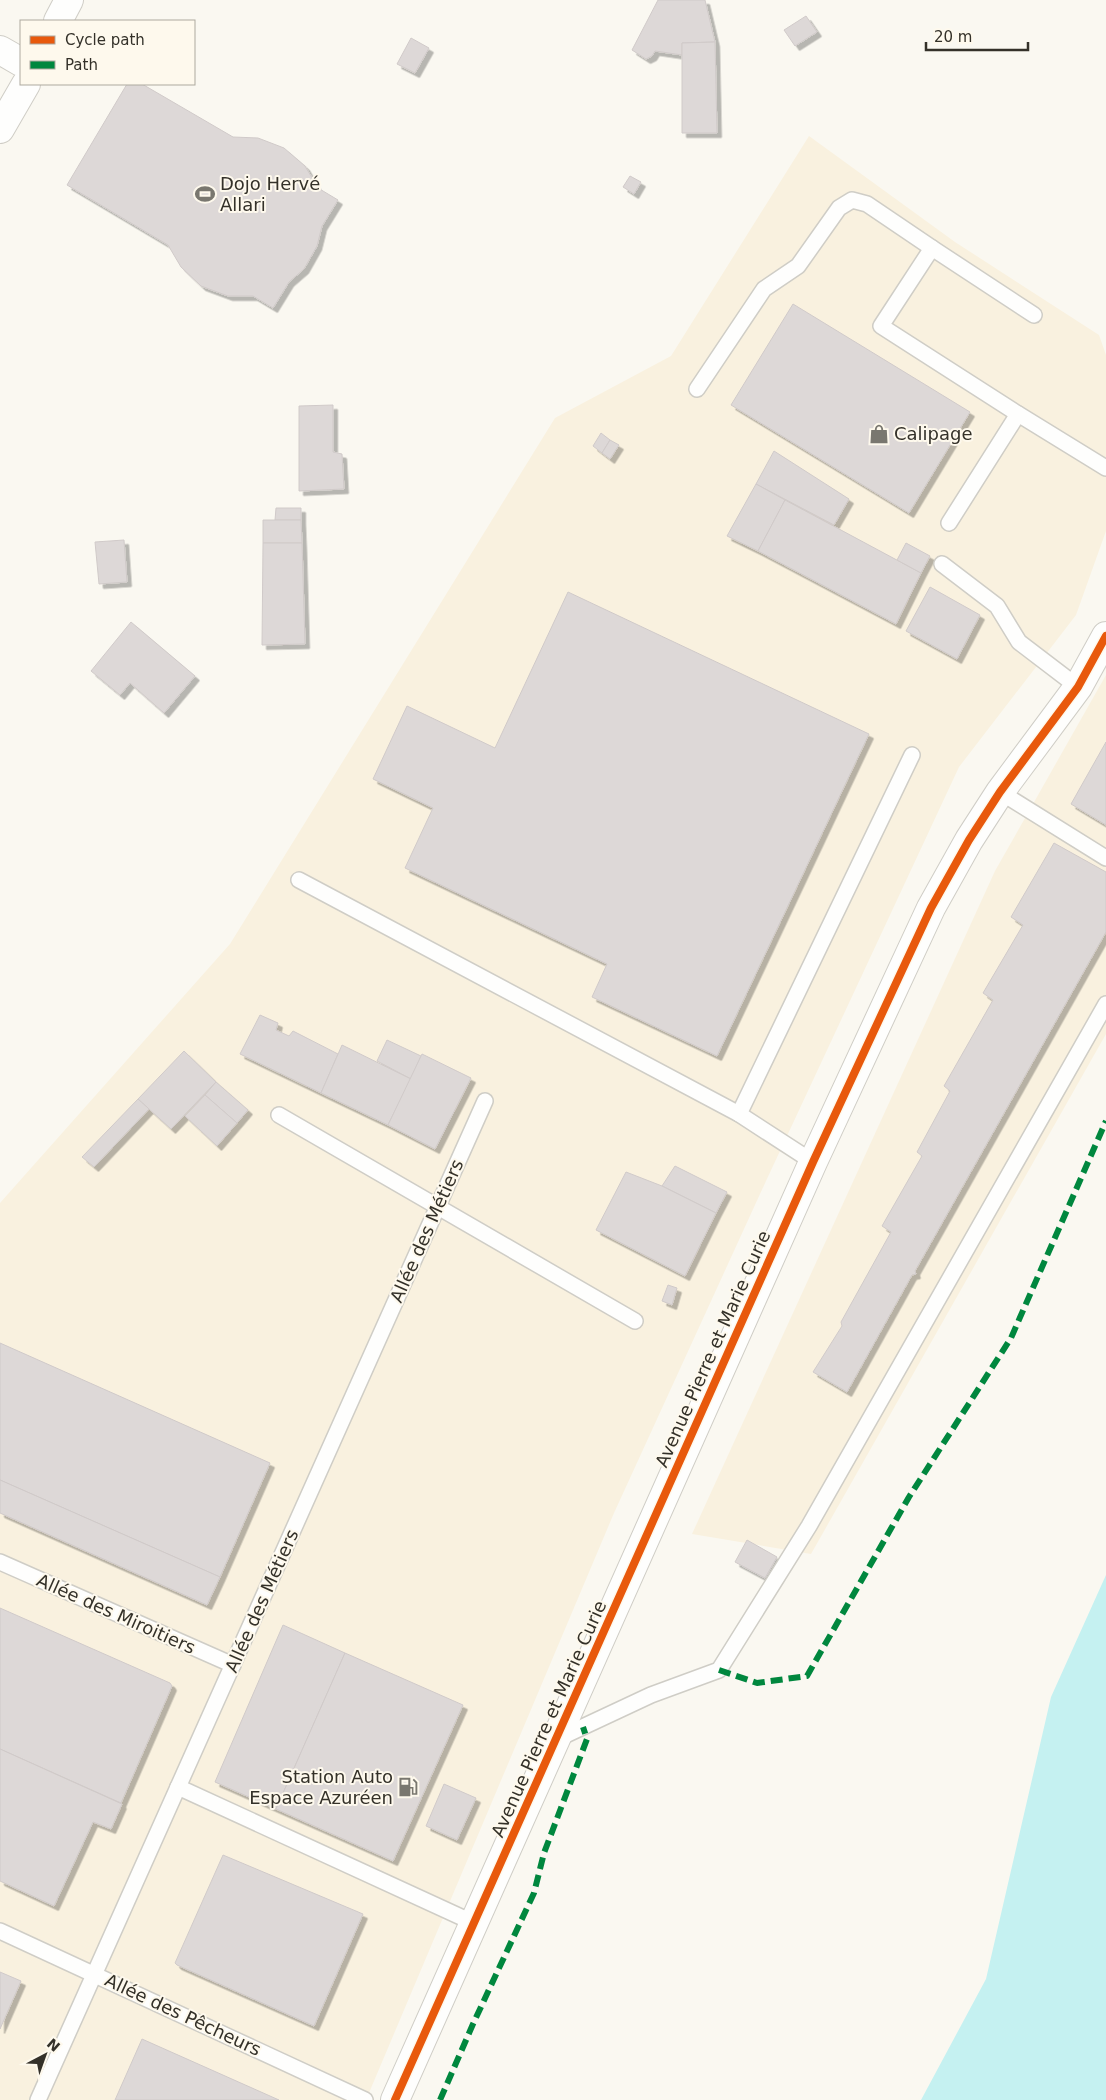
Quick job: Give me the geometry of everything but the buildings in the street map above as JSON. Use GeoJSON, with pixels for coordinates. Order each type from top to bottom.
{"type":"FeatureCollection","features":[{"type":"Feature","properties":{"kind":"main road"},"geometry":{"type":"LineString","coordinates":[[59,20],[69,0]]}},
{"type":"Feature","properties":{"kind":"main road"},"geometry":{"type":"LineString","coordinates":[[0,50],[20,61]]}},
{"type":"Feature","properties":{"kind":"main road"},"geometry":{"type":"LineString","coordinates":[[0,129],[25,85]]}},
{"type":"Feature","properties":{"kind":"main road","name":"Avenue Pierre et Marie Curie"},"geometry":{"type":"LineString","coordinates":[[396,2100],[813,1162],[931,908],[969,840],[1000,792],[1078,687],[1106,636]]}},
{"type":"Feature","properties":{"kind":"lane"},"geometry":{"type":"LineString","coordinates":[[697,389],[764,288],[798,266],[839,208],[852,200],[867,204],[1034,315]]}},
{"type":"Feature","properties":{"kind":"lane"},"geometry":{"type":"LineString","coordinates":[[932,248],[881,326],[1106,468]]}},
{"type":"Feature","properties":{"kind":"lane"},"geometry":{"type":"LineString","coordinates":[[949,523],[1018,414]]}},
{"type":"Feature","properties":{"kind":"lane"},"geometry":{"type":"LineString","coordinates":[[942,564],[997,606],[1019,642],[1078,687]]}},
{"type":"Feature","properties":{"kind":"lane"},"geometry":{"type":"LineString","coordinates":[[739,1114],[912,755]]}},
{"type":"Feature","properties":{"kind":"lane"},"geometry":{"type":"LineString","coordinates":[[1000,792],[1106,858]]}},
{"type":"Feature","properties":{"kind":"lane"},"geometry":{"type":"LineString","coordinates":[[299,880],[739,1114],[813,1162]]}},
{"type":"Feature","properties":{"kind":"lane"},"geometry":{"type":"LineString","coordinates":[[557,1739],[651,1695],[719,1670],[809,1526],[1106,1004]]}},
{"type":"Feature","properties":{"kind":"lane","name":"Allée des Métiers"},"geometry":{"type":"LineString","coordinates":[[38,2100],[485,1101]]}},
{"type":"Feature","properties":{"kind":"lane"},"geometry":{"type":"LineString","coordinates":[[279,1115],[635,1321]]}},
{"type":"Feature","properties":{"kind":"lane","name":"Allée des Miroitiers"},"geometry":{"type":"LineString","coordinates":[[0,1562],[233,1665]]}},
{"type":"Feature","properties":{"kind":"lane"},"geometry":{"type":"LineString","coordinates":[[178,1788],[474,1924]]}},
{"type":"Feature","properties":{"kind":"lane","name":"Allée des Pêcheurs"},"geometry":{"type":"LineString","coordinates":[[0,1930],[365,2100]]}},
{"type":"Feature","properties":{"kind":"shaded area"},"geometry":{"type":"Polygon","coordinates":[[[809,136],[955,242],[1099,335],[1106,355],[1106,531],[1076,615],[959,767],[614,1513],[366,2100],[0,2100],[0,1203],[230,944],[555,418],[671,356],[809,136]]]}},
{"type":"Feature","properties":{"kind":"shaded area"},"geometry":{"type":"Polygon","coordinates":[[[1106,675],[1106,1034],[811,1554],[692,1534],[995,871],[1106,675]]]}},
{"type":"Feature","properties":{"kind":"water"},"geometry":{"type":"Polygon","coordinates":[[[1106,1575],[1106,2100],[921,2100],[986,1979],[1051,1697],[1106,1575]]]}},
{"type":"Feature","properties":{"kind":"marked path"},"geometry":{"type":"LineString","coordinates":[[719,1670],[757,1683],[807,1676],[909,1497],[1011,1338],[1106,1121]]}},
{"type":"Feature","properties":{"kind":"marked path"},"geometry":{"type":"LineString","coordinates":[[440,2100],[534,1893],[544,1853],[587,1739],[583,1727]]}},
{"type":"Feature","properties":{"kind":"cycle path"},"geometry":{"type":"LineString","coordinates":[[395,2100],[813,1162],[931,908],[969,840],[1000,792],[1078,687],[1106,636]]}},
{"type":"Feature","properties":{"kind":"place","name":"Dojo Hervé Allari"},"geometry":{"type":"Point","coordinates":[205,194]}},
{"type":"Feature","properties":{"kind":"place","name":"Calipage"},"geometry":{"type":"Point","coordinates":[879,434]}},
{"type":"Feature","properties":{"kind":"place","name":"Station Auto Espace Azuréen"},"geometry":{"type":"Point","coordinates":[408,1787]}}]}
